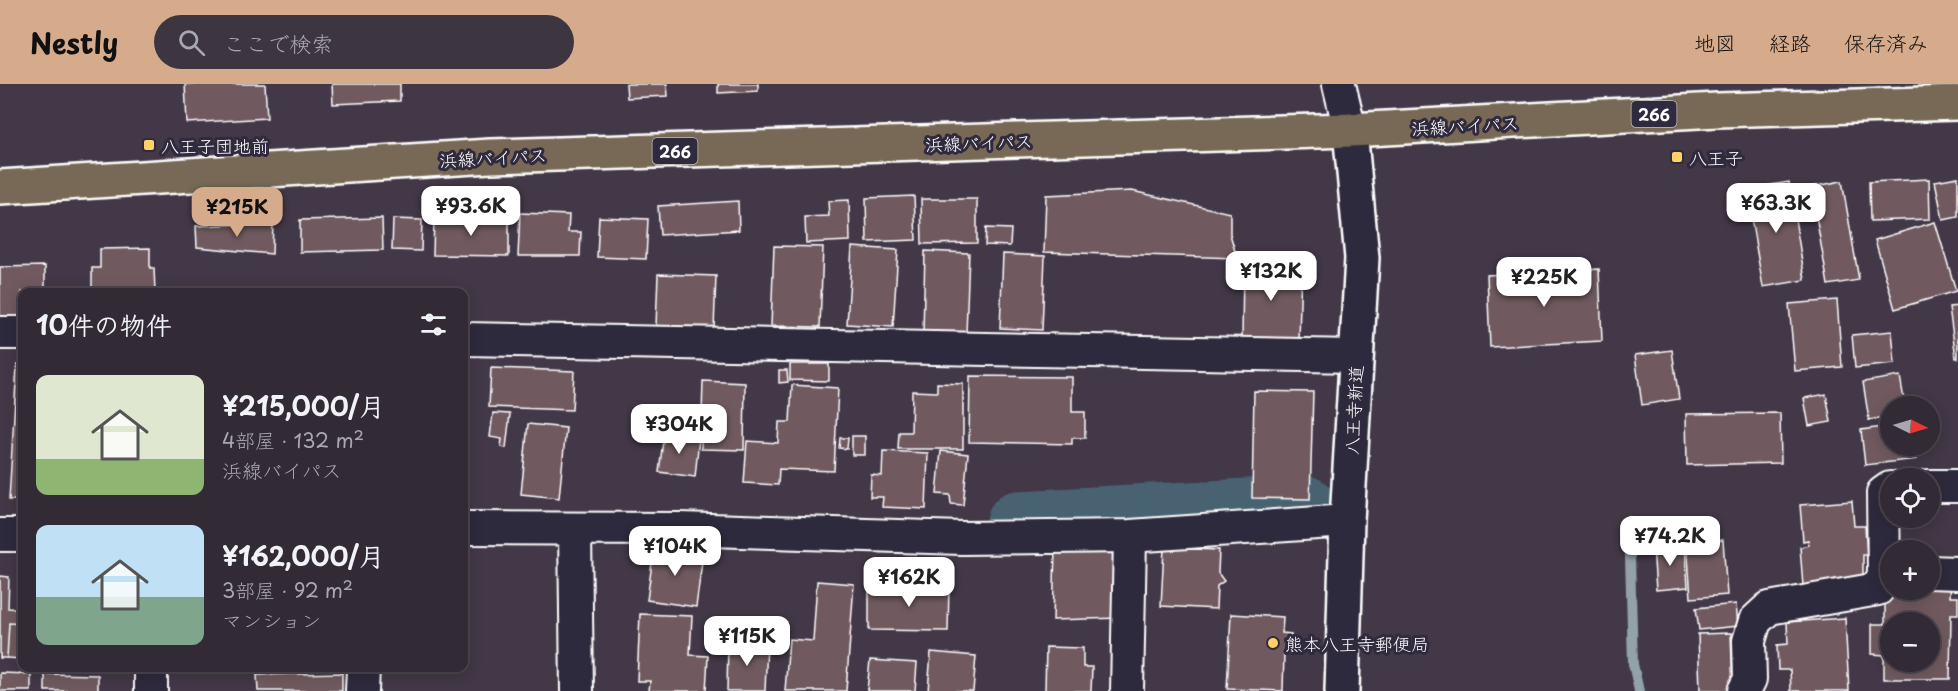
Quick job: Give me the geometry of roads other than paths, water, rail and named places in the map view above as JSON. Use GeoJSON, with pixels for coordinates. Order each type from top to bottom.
{"type":"FeatureCollection","features":[{"type":"Feature","properties":{"kind":"highway","name":"浜線バイパス"},"geometry":{"type":"LineString","coordinates":[[0,187],[490,156],[1350,130],[1717,110],[1863,95],[1958,103]]}},
{"type":"Feature","properties":{"kind":"street"},"geometry":{"type":"LineString","coordinates":[[1339,84],[1350,130]]}},
{"type":"Feature","properties":{"kind":"street","name":"八王寺新道"},"geometry":{"type":"LineString","coordinates":[[1342,691],[1347,521],[1362,258],[1350,130]]}},
{"type":"Feature","properties":{"kind":"street"},"geometry":{"type":"LineString","coordinates":[[0,333],[18,333]]}},
{"type":"Feature","properties":{"kind":"street"},"geometry":{"type":"LineString","coordinates":[[468,339],[1356,356]]}},
{"type":"Feature","properties":{"kind":"street"},"geometry":{"type":"LineString","coordinates":[[1940,486],[1958,486]]}},
{"type":"Feature","properties":{"kind":"street"},"geometry":{"type":"LineString","coordinates":[[468,528],[680,529],[962,538],[1130,536],[1347,521]]}},
{"type":"Feature","properties":{"kind":"street"},"geometry":{"type":"LineString","coordinates":[[575,530],[577,691]]}},
{"type":"Feature","properties":{"kind":"street"},"geometry":{"type":"LineString","coordinates":[[0,535],[18,535]]}},
{"type":"Feature","properties":{"kind":"street"},"geometry":{"type":"LineString","coordinates":[[1127,691],[1130,536]]}},
{"type":"Feature","properties":{"kind":"street"},"geometry":{"type":"LineString","coordinates":[[1940,572],[1958,573]]}},
{"type":"Feature","properties":{"kind":"street"},"geometry":{"type":"LineString","coordinates":[[1744,691],[1750,679],[1749,641],[1755,621],[1769,608],[1880,588]]}},
{"type":"Feature","properties":{"kind":"street"},"geometry":{"type":"LineString","coordinates":[[151,672],[151,691]]}},
{"type":"Feature","properties":{"kind":"street"},"geometry":{"type":"LineString","coordinates":[[362,691],[363,672]]}},
{"type":"Feature","properties":{"kind":"waterway"},"geometry":{"type":"LineString","coordinates":[[1018,522],[1305,507]]}},
{"type":"Feature","properties":{"kind":"waterway"},"geometry":{"type":"LineString","coordinates":[[1629,521],[1633,664],[1639,691]]}},
{"type":"Feature","properties":{"kind":"place","name":"八王子団地前"},"geometry":{"type":"Point","coordinates":[149,145]}},
{"type":"Feature","properties":{"kind":"place","name":"八王子"},"geometry":{"type":"Point","coordinates":[1677,157]}},
{"type":"Feature","properties":{"kind":"place","name":"熊本八王寺郵便局"},"geometry":{"type":"Point","coordinates":[1273,643]}}]}
